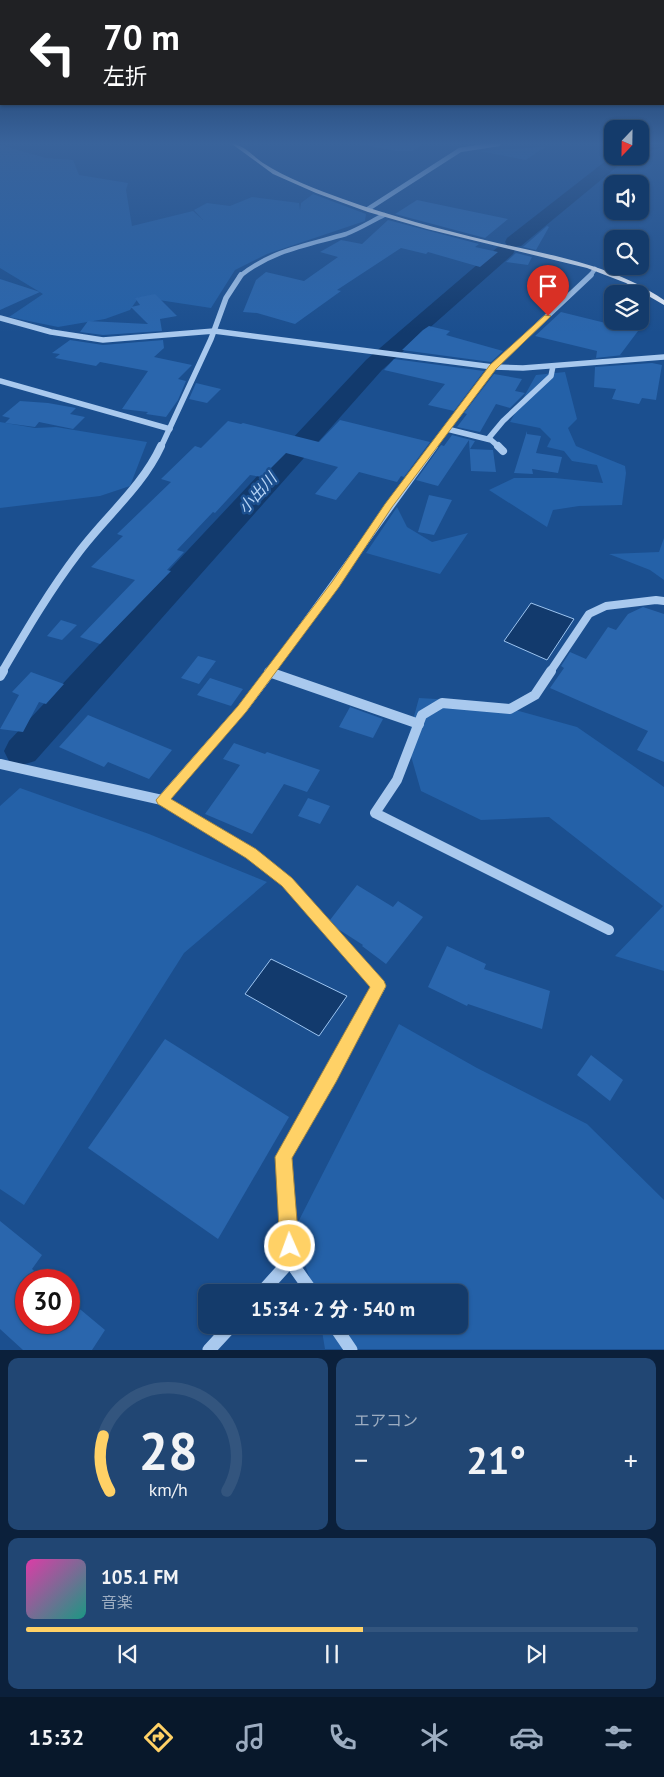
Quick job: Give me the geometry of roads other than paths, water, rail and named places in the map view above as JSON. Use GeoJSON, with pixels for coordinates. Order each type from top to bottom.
{"type":"FeatureCollection","features":[{"type":"Feature","properties":{"kind":"main road"},"geometry":{"type":"LineString","coordinates":[[362,207],[432,229],[563,259],[595,269],[627,281],[664,302]]}},
{"type":"Feature","properties":{"kind":"street"},"geometry":{"type":"LineString","coordinates":[[0,676],[37,612],[80,551],[135,488],[156,458],[214,331],[230,289],[241,275],[254,265],[290,248],[348,233],[384,215]]}},
{"type":"Feature","properties":{"kind":"street"},"geometry":{"type":"LineString","coordinates":[[162,800],[242,709],[335,584],[389,506],[493,367],[589,278],[595,269]]}},
{"type":"Feature","properties":{"kind":"street"},"geometry":{"type":"LineString","coordinates":[[0,318],[51,332],[103,340],[214,331],[493,367],[523,368],[664,358]]}},
{"type":"Feature","properties":{"kind":"street"},"geometry":{"type":"LineString","coordinates":[[488,439],[503,421],[551,376],[553,366]]}},
{"type":"Feature","properties":{"kind":"street"},"geometry":{"type":"LineString","coordinates":[[0,381],[170,429]]}},
{"type":"Feature","properties":{"kind":"street"},"geometry":{"type":"LineString","coordinates":[[447,429],[488,439],[503,450]]}},
{"type":"Feature","properties":{"kind":"street"},"geometry":{"type":"LineString","coordinates":[[609,930],[375,813],[397,780],[422,715],[442,703],[510,709],[535,695],[589,614],[606,606],[656,600],[664,601]]}},
{"type":"Feature","properties":{"kind":"street"},"geometry":{"type":"LineString","coordinates":[[269,672],[419,724]]}},
{"type":"Feature","properties":{"kind":"street"},"geometry":{"type":"LineString","coordinates":[[0,764],[162,800],[251,854],[287,882],[379,986],[283,1157],[288,1198],[290,1262],[306,1284]]}},
{"type":"Feature","properties":{"kind":"street"},"geometry":{"type":"LineString","coordinates":[[269,1284],[290,1262]]}},
{"type":"Feature","properties":{"kind":"street"},"geometry":{"type":"LineString","coordinates":[[209,1350],[224,1334]]}},
{"type":"Feature","properties":{"kind":"street"},"geometry":{"type":"LineString","coordinates":[[340,1334],[351,1350]]}},
{"type":"Feature","properties":{"kind":"waterway","name":"小出川"},"geometry":{"type":"LineString","coordinates":[[514,242],[558,207]]}},
{"type":"Feature","properties":{"kind":"waterway","name":"小出川"},"geometry":{"type":"LineString","coordinates":[[22,751],[374,365],[506,250]]}}]}
